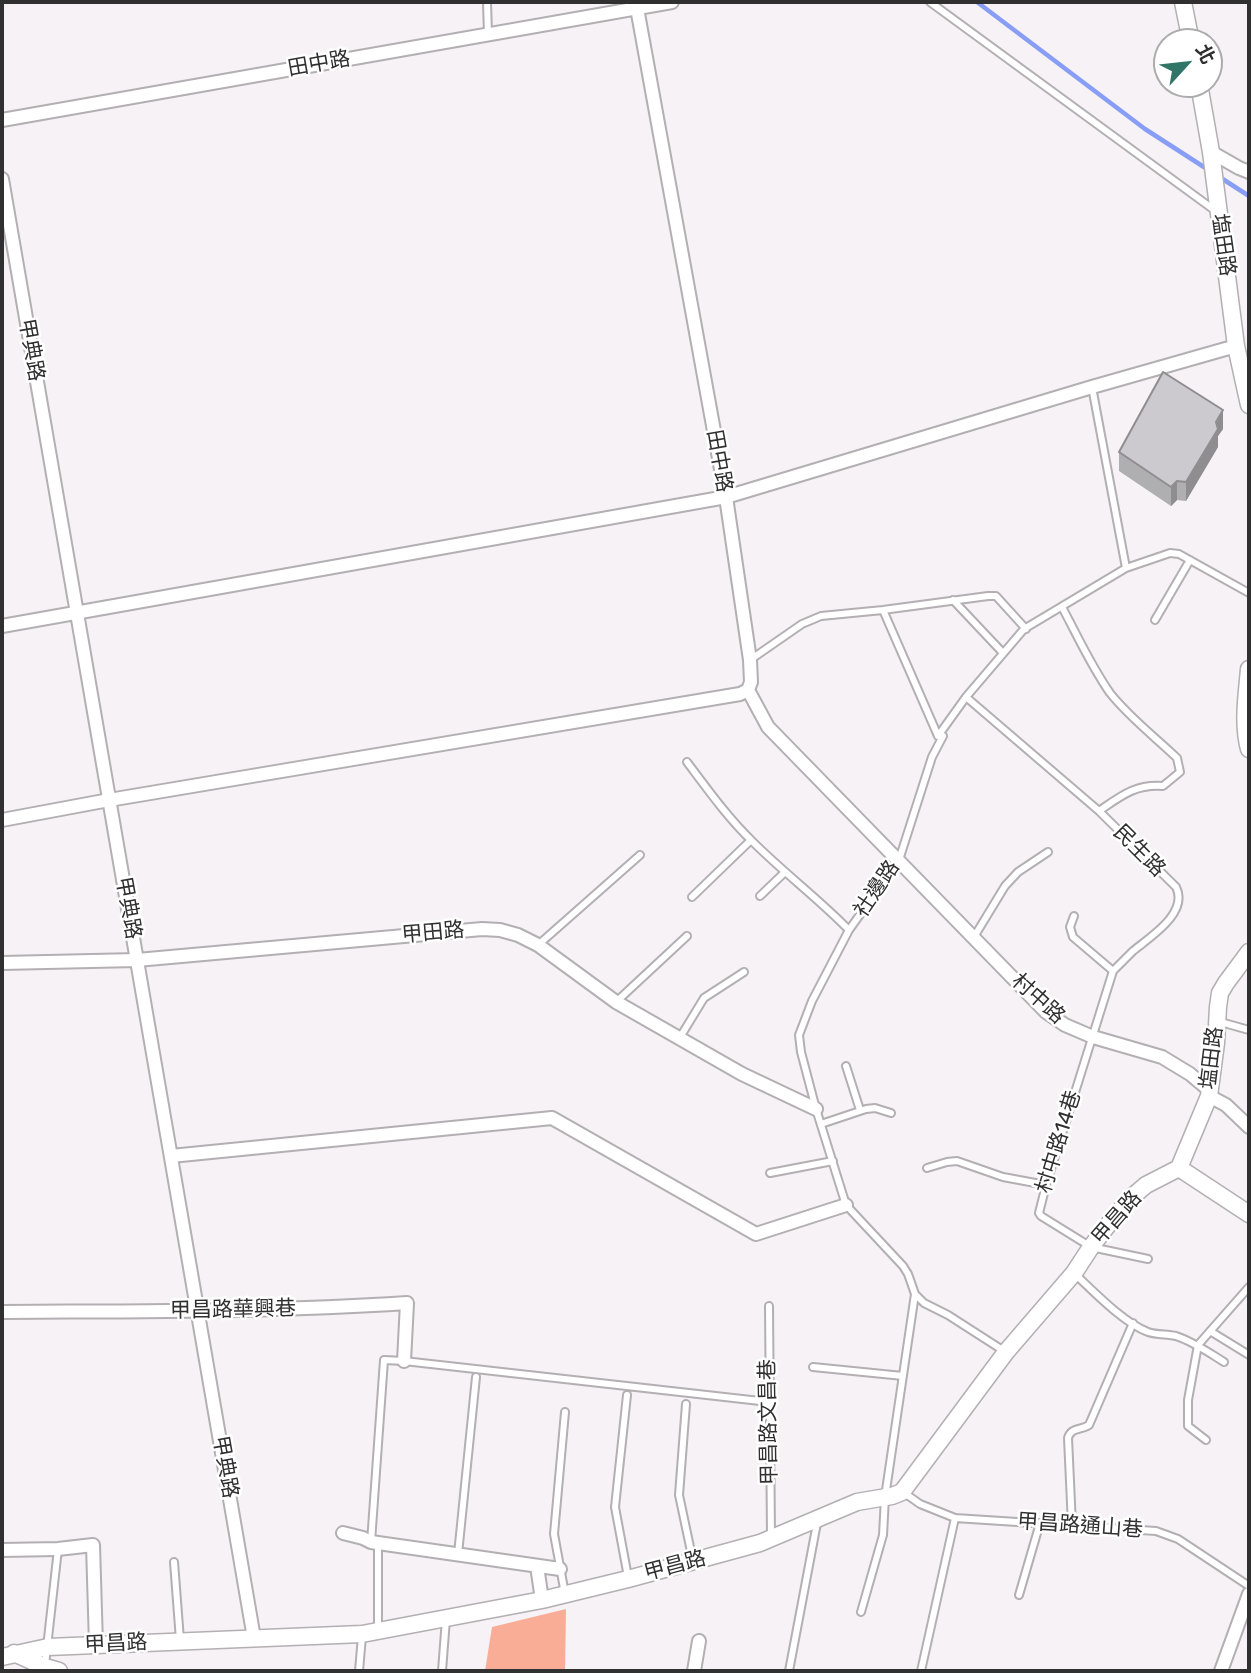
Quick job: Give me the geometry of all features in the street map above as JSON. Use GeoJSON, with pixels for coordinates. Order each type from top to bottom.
{"type":"FeatureCollection","features":[{"type":"Feature","properties":{"kind":"street","name":"田中路"},"geometry":{"type":"LineString","coordinates":[[2,120],[672,2]]}},
{"type":"Feature","properties":{"kind":"street"},"geometry":{"type":"LineString","coordinates":[[1183,2],[1188,28]]}},
{"type":"Feature","properties":{"kind":"street","name":"田中路"},"geometry":{"type":"LineString","coordinates":[[637,8],[726,496],[750,660],[751,682],[748,690]]}},
{"type":"Feature","properties":{"kind":"street","name":"塩田路"},"geometry":{"type":"LineString","coordinates":[[1201,98],[1236,346],[1249,405]]}},
{"type":"Feature","properties":{"kind":"street"},"geometry":{"type":"LineString","coordinates":[[1212,159],[1249,172]]}},
{"type":"Feature","properties":{"kind":"street","name":"甲典路"},"geometry":{"type":"LineString","coordinates":[[2,179],[254,1638]]}},
{"type":"Feature","properties":{"kind":"street"},"geometry":{"type":"LineString","coordinates":[[2,626],[726,496],[1236,346]]}},
{"type":"Feature","properties":{"kind":"street"},"geometry":{"type":"LineString","coordinates":[[1249,668],[1246,739],[1249,749]]}},
{"type":"Feature","properties":{"kind":"street"},"geometry":{"type":"LineString","coordinates":[[2,820],[740,694],[748,690],[768,727],[899,860]]}},
{"type":"Feature","properties":{"kind":"street","name":"村中路"},"geometry":{"type":"LineString","coordinates":[[899,860],[1046,1012],[1065,1025],[1092,1036],[1161,1057],[1190,1074],[1249,1127]]}},
{"type":"Feature","properties":{"kind":"street","name":"甲田路"},"geometry":{"type":"LineString","coordinates":[[2,963],[137,960],[482,929],[500,930],[538,945],[615,1002],[679,1039],[742,1074],[816,1109]]}},
{"type":"Feature","properties":{"kind":"street","name":"塩田路"},"geometry":{"type":"LineString","coordinates":[[1179,1168],[1209,1093],[1220,993],[1249,952]]}},
{"type":"Feature","properties":{"kind":"street"},"geometry":{"type":"LineString","coordinates":[[171,1156],[552,1118],[756,1234],[846,1205]]}},
{"type":"Feature","properties":{"kind":"street"},"geometry":{"type":"LineString","coordinates":[[1179,1168],[1249,1214]]}},
{"type":"Feature","properties":{"kind":"street","name":"甲昌路"},"geometry":{"type":"LineString","coordinates":[[6,1653],[48,1647],[370,1632],[542,1600],[628,1579],[760,1543],[857,1502],[902,1492],[1006,1352],[1133,1196],[1146,1185],[1179,1168]]}},
{"type":"Feature","properties":{"kind":"street","name":"甲昌路華興巷"},"geometry":{"type":"LineString","coordinates":[[2,1312],[198,1311],[407,1303],[404,1361]]}},
{"type":"Feature","properties":{"kind":"street"},"geometry":{"type":"LineString","coordinates":[[343,1534],[375,1542],[560,1569]]}},
{"type":"Feature","properties":{"kind":"street"},"geometry":{"type":"LineString","coordinates":[[2,1549],[58,1549],[93,1545],[96,1645]]}},
{"type":"Feature","properties":{"kind":"street"},"geometry":{"type":"LineString","coordinates":[[537,1566],[542,1600]]}},
{"type":"Feature","properties":{"kind":"street"},"geometry":{"type":"LineString","coordinates":[[1221,1671],[1249,1594]]}},
{"type":"Feature","properties":{"kind":"street"},"geometry":{"type":"LineString","coordinates":[[694,1671],[699,1641]]}},
{"type":"Feature","properties":{"kind":"street"},"geometry":{"type":"LineString","coordinates":[[6,1653],[52,1669]]}},
{"type":"Feature","properties":{"kind":"lane"},"geometry":{"type":"LineString","coordinates":[[487,2],[488,34]]}},
{"type":"Feature","properties":{"kind":"lane"},"geometry":{"type":"LineString","coordinates":[[930,2],[1217,205]]}},
{"type":"Feature","properties":{"kind":"lane"},"geometry":{"type":"LineString","coordinates":[[1092,387],[1126,568]]}},
{"type":"Feature","properties":{"kind":"lane","name":"社邊路"},"geometry":{"type":"LineString","coordinates":[[915,1294],[903,1266],[846,1205],[816,1109],[799,1035],[812,1001],[849,930],[899,860],[932,757],[943,736],[938,736],[966,696],[1026,628],[1126,568],[1170,553],[1179,554],[1249,593]]}},
{"type":"Feature","properties":{"kind":"lane"},"geometry":{"type":"LineString","coordinates":[[1155,621],[1190,560]]}},
{"type":"Feature","properties":{"kind":"lane"},"geometry":{"type":"LineString","coordinates":[[750,660],[802,624],[821,615],[996,596],[1026,628]]}},
{"type":"Feature","properties":{"kind":"lane"},"geometry":{"type":"LineString","coordinates":[[953,600],[1003,653]]}},
{"type":"Feature","properties":{"kind":"lane"},"geometry":{"type":"LineString","coordinates":[[1062,607],[1110,692],[1123,708],[1177,758],[1180,765],[1180,772],[1163,786],[1149,785],[1126,792],[1099,811]]}},
{"type":"Feature","properties":{"kind":"lane"},"geometry":{"type":"LineString","coordinates":[[883,610],[938,736]]}},
{"type":"Feature","properties":{"kind":"lane","name":"民生路"},"geometry":{"type":"LineString","coordinates":[[966,696],[1099,811],[1176,887],[1179,894],[1174,912],[1165,925],[1113,971],[1092,1036]]}},
{"type":"Feature","properties":{"kind":"lane"},"geometry":{"type":"LineString","coordinates":[[687,762],[716,801],[751,840],[849,930]]}},
{"type":"Feature","properties":{"kind":"lane"},"geometry":{"type":"LineString","coordinates":[[692,897],[751,840]]}},
{"type":"Feature","properties":{"kind":"lane"},"geometry":{"type":"LineString","coordinates":[[974,937],[1005,886],[1018,872],[1048,852]]}},
{"type":"Feature","properties":{"kind":"lane"},"geometry":{"type":"LineString","coordinates":[[538,945],[640,855]]}},
{"type":"Feature","properties":{"kind":"lane"},"geometry":{"type":"LineString","coordinates":[[760,896],[785,872]]}},
{"type":"Feature","properties":{"kind":"lane"},"geometry":{"type":"LineString","coordinates":[[1074,916],[1069,927],[1073,937],[1113,971]]}},
{"type":"Feature","properties":{"kind":"lane"},"geometry":{"type":"LineString","coordinates":[[615,1002],[687,936]]}},
{"type":"Feature","properties":{"kind":"lane"},"geometry":{"type":"LineString","coordinates":[[679,1039],[704,998],[744,972]]}},
{"type":"Feature","properties":{"kind":"lane"},"geometry":{"type":"LineString","coordinates":[[1217,1021],[1249,1030]]}},
{"type":"Feature","properties":{"kind":"lane","name":"村中路14巷"},"geometry":{"type":"LineString","coordinates":[[1092,1036],[1039,1213],[1091,1247],[1148,1259]]}},
{"type":"Feature","properties":{"kind":"lane"},"geometry":{"type":"LineString","coordinates":[[846,1066],[860,1110]]}},
{"type":"Feature","properties":{"kind":"lane"},"geometry":{"type":"LineString","coordinates":[[821,1124],[860,1110],[875,1108],[891,1113]]}},
{"type":"Feature","properties":{"kind":"lane"},"geometry":{"type":"LineString","coordinates":[[770,1173],[833,1161]]}},
{"type":"Feature","properties":{"kind":"lane"},"geometry":{"type":"LineString","coordinates":[[927,1168],[957,1161],[1003,1177],[1046,1185]]}},
{"type":"Feature","properties":{"kind":"lane"},"geometry":{"type":"LineString","coordinates":[[1073,1273],[1104,1302],[1148,1332],[1174,1335],[1198,1345],[1224,1362]]}},
{"type":"Feature","properties":{"kind":"lane"},"geometry":{"type":"LineString","coordinates":[[1206,1440],[1188,1426],[1188,1401],[1198,1345],[1249,1287]]}},
{"type":"Feature","properties":{"kind":"lane"},"geometry":{"type":"LineString","coordinates":[[915,1294],[924,1303],[1006,1352]]}},
{"type":"Feature","properties":{"kind":"lane"},"geometry":{"type":"LineString","coordinates":[[861,1612],[883,1535],[885,1497],[915,1294]]}},
{"type":"Feature","properties":{"kind":"lane","name":"甲昌路文昌巷"},"geometry":{"type":"LineString","coordinates":[[769,1306],[771,1538]]}},
{"type":"Feature","properties":{"kind":"lane"},"geometry":{"type":"LineString","coordinates":[[1072,1525],[1069,1434],[1089,1424],[1133,1323]]}},
{"type":"Feature","properties":{"kind":"lane"},"geometry":{"type":"LineString","coordinates":[[1210,1331],[1249,1355]]}},
{"type":"Feature","properties":{"kind":"lane"},"geometry":{"type":"LineString","coordinates":[[359,1671],[370,1632],[384,1360],[769,1402]]}},
{"type":"Feature","properties":{"kind":"lane"},"geometry":{"type":"LineString","coordinates":[[813,1367],[903,1376]]}},
{"type":"Feature","properties":{"kind":"lane"},"geometry":{"type":"LineString","coordinates":[[458,1555],[476,1377]]}},
{"type":"Feature","properties":{"kind":"lane"},"geometry":{"type":"LineString","coordinates":[[627,1395],[615,1507],[628,1579]]}},
{"type":"Feature","properties":{"kind":"lane"},"geometry":{"type":"LineString","coordinates":[[687,1404],[679,1495],[693,1561]]}},
{"type":"Feature","properties":{"kind":"lane"},"geometry":{"type":"LineString","coordinates":[[565,1412],[554,1534],[565,1595]]}},
{"type":"Feature","properties":{"kind":"lane","name":"甲昌路通山巷"},"geometry":{"type":"LineString","coordinates":[[902,1492],[920,1504],[955,1518],[1156,1531],[1178,1539],[1249,1586]]}},
{"type":"Feature","properties":{"kind":"lane"},"geometry":{"type":"LineString","coordinates":[[789,1671],[817,1517]]}},
{"type":"Feature","properties":{"kind":"lane"},"geometry":{"type":"LineString","coordinates":[[921,1671],[955,1518]]}},
{"type":"Feature","properties":{"kind":"lane"},"geometry":{"type":"LineString","coordinates":[[1019,1595],[1040,1523]]}},
{"type":"Feature","properties":{"kind":"lane"},"geometry":{"type":"LineString","coordinates":[[52,1669],[48,1647],[58,1549]]}},
{"type":"Feature","properties":{"kind":"lane"},"geometry":{"type":"LineString","coordinates":[[174,1562],[180,1641]]}},
{"type":"Feature","properties":{"kind":"lane"},"geometry":{"type":"LineString","coordinates":[[442,1671],[446,1617]]}},
{"type":"Feature","properties":{"kind":"shaded area"},"geometry":{"type":"Polygon","coordinates":[[[566,1609],[565,1671],[485,1671],[492,1627],[566,1609]]]}},
{"type":"Feature","properties":{"kind":"building"},"geometry":{"type":"Polygon","coordinates":[[[1163,372],[1223,410],[1216,422],[1218,429],[1186,482],[1177,481],[1171,487],[1119,452],[1163,372]]]}},
{"type":"Feature","properties":{"kind":"waterway"},"geometry":{"type":"LineString","coordinates":[[977,2],[1145,129],[1207,169]]}},
{"type":"Feature","properties":{"kind":"waterway"},"geometry":{"type":"LineString","coordinates":[[1218,176],[1249,196]]}}]}
